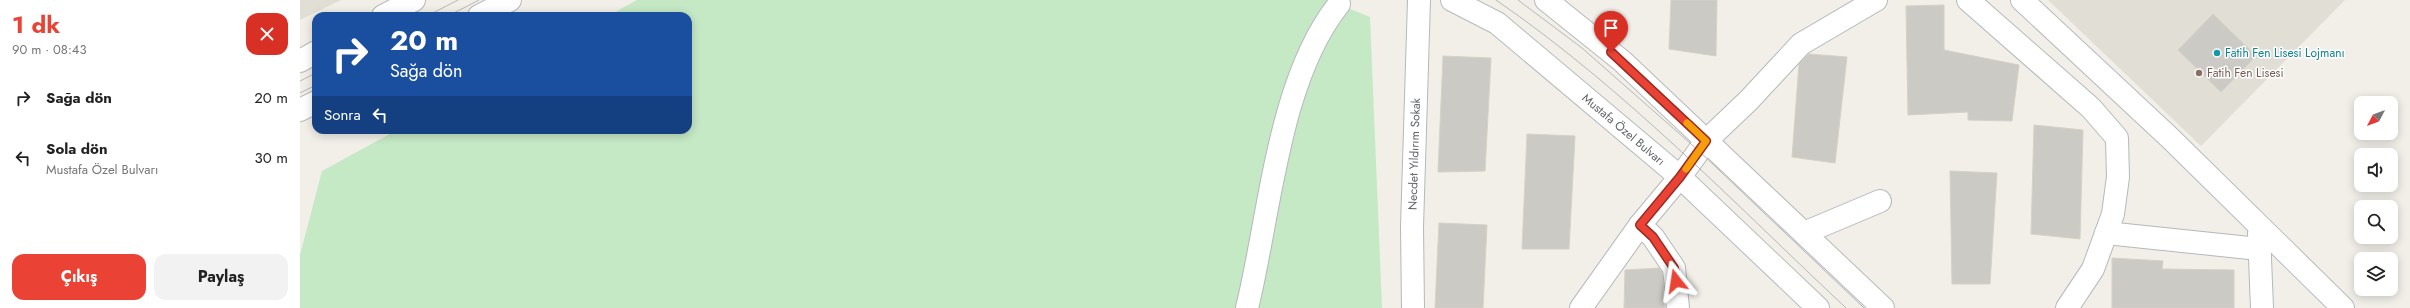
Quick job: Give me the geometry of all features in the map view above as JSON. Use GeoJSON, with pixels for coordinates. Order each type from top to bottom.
{"type":"FeatureCollection","features":[{"type":"Feature","properties":{"kind":"street"},"geometry":{"type":"LineString","coordinates":[[487,12],[510,0]]}},
{"type":"Feature","properties":{"kind":"street","name":"Necdet Yıldırım Sokak"},"geometry":{"type":"LineString","coordinates":[[1413,308],[1412,220],[1419,0]]}},
{"type":"Feature","properties":{"kind":"street","name":"Mustafa Özel Bulvarı"},"geometry":{"type":"LineString","coordinates":[[1452,0],[1497,23],[1680,177],[1818,308]]}},
{"type":"Feature","properties":{"kind":"street"},"geometry":{"type":"LineString","coordinates":[[1546,0],[1622,61],[1883,308]]}},
{"type":"Feature","properties":{"kind":"street"},"geometry":{"type":"LineString","coordinates":[[1581,308],[1640,225],[1680,177],[1706,141],[1749,100],[1801,44],[1876,0]]}},
{"type":"Feature","properties":{"kind":"street"},"geometry":{"type":"LineString","coordinates":[[1968,0],[2091,108],[2117,138],[2118,177],[2113,214],[2092,269],[2067,308]]}},
{"type":"Feature","properties":{"kind":"street"},"geometry":{"type":"LineString","coordinates":[[2022,0],[2108,79],[2343,308]]}},
{"type":"Feature","properties":{"kind":"street"},"geometry":{"type":"LineString","coordinates":[[1247,308],[1272,185],[1294,94],[1323,24],[1339,4]]}},
{"type":"Feature","properties":{"kind":"street"},"geometry":{"type":"LineString","coordinates":[[300,61],[312,54]]}},
{"type":"Feature","properties":{"kind":"street"},"geometry":{"type":"LineString","coordinates":[[300,110],[312,104]]}},
{"type":"Feature","properties":{"kind":"street"},"geometry":{"type":"LineString","coordinates":[[1804,233],[1880,201]]}},
{"type":"Feature","properties":{"kind":"street"},"geometry":{"type":"LineString","coordinates":[[1640,225],[1653,237],[1674,268],[1678,308]]}},
{"type":"Feature","properties":{"kind":"street"},"geometry":{"type":"LineString","coordinates":[[2259,226],[2262,308]]}},
{"type":"Feature","properties":{"kind":"street"},"geometry":{"type":"LineString","coordinates":[[2106,233],[2259,249]]}},
{"type":"Feature","properties":{"kind":"shaded area"},"geometry":{"type":"Polygon","coordinates":[[[300,0],[341,0],[316,12],[312,12],[312,14],[300,20],[300,0]]]}},
{"type":"Feature","properties":{"kind":"shaded area","name":"Fatih Fen Lisesi"},"geometry":{"type":"Polygon","coordinates":[[[2048,0],[2345,0],[2201,146],[2048,0]]]}},
{"type":"Feature","properties":{"kind":"green space"},"geometry":{"type":"Polygon","coordinates":[[[637,0],[1328,0],[1370,17],[1382,308],[300,308],[300,255],[322,171],[390,134],[692,134],[692,12],[615,12],[637,0]]]}},
{"type":"Feature","properties":{"kind":"building"},"geometry":{"type":"Polygon","coordinates":[[[1671,0],[1717,0],[1716,56],[1669,49],[1671,0]]]}},
{"type":"Feature","properties":{"kind":"building"},"geometry":{"type":"Polygon","coordinates":[[[1944,5],[1944,50],[2019,65],[2012,121],[1968,120],[1968,112],[1908,115],[1906,6],[1944,5]]]}},
{"type":"Feature","properties":{"kind":"building","name":"Fatih Fen Lisesi Lojmanı"},"geometry":{"type":"Polygon","coordinates":[[[2213,14],[2256,56],[2221,92],[2178,50],[2213,14]]]}},
{"type":"Feature","properties":{"kind":"building"},"geometry":{"type":"Polygon","coordinates":[[[1809,54],[1847,57],[1835,163],[1792,157],[1799,64],[1809,54]]]}},
{"type":"Feature","properties":{"kind":"building"},"geometry":{"type":"Polygon","coordinates":[[[1443,56],[1491,58],[1485,171],[1438,172],[1443,56]]]}},
{"type":"Feature","properties":{"kind":"building"},"geometry":{"type":"Polygon","coordinates":[[[2034,125],[2083,130],[2080,239],[2031,234],[2034,125]]]}},
{"type":"Feature","properties":{"kind":"building"},"geometry":{"type":"Polygon","coordinates":[[[1527,134],[1575,136],[1569,249],[1522,249],[1527,134]]]}},
{"type":"Feature","properties":{"kind":"building"},"geometry":{"type":"Polygon","coordinates":[[[1950,171],[1997,173],[1990,284],[1952,284],[1950,171]]]}},
{"type":"Feature","properties":{"kind":"building"},"geometry":{"type":"Polygon","coordinates":[[[1439,223],[1487,225],[1483,308],[1435,308],[1439,223]]]}},
{"type":"Feature","properties":{"kind":"building"},"geometry":{"type":"Polygon","coordinates":[[[2112,258],[2163,261],[2162,269],[2234,270],[2234,308],[2112,308],[2112,258]]]}},
{"type":"Feature","properties":{"kind":"building"},"geometry":{"type":"Polygon","coordinates":[[[1659,268],[1662,272],[1665,308],[1624,308],[1625,270],[1659,268]]]}},
{"type":"Feature","properties":{"kind":"tram line"},"geometry":{"type":"LineString","coordinates":[[435,12],[458,0]]}},
{"type":"Feature","properties":{"kind":"tram line"},"geometry":{"type":"LineString","coordinates":[[456,12],[479,0]]}},
{"type":"Feature","properties":{"kind":"tram line"},"geometry":{"type":"LineString","coordinates":[[1496,0],[1589,70],[1633,108],[1677,147],[1846,308]]}},
{"type":"Feature","properties":{"kind":"tram line"},"geometry":{"type":"LineString","coordinates":[[1518,0],[1582,48],[1699,151],[1864,308]]}},
{"type":"Feature","properties":{"kind":"tram line"},"geometry":{"type":"LineString","coordinates":[[300,81],[312,75]]}},
{"type":"Feature","properties":{"kind":"tram line"},"geometry":{"type":"LineString","coordinates":[[300,93],[312,87]]}},
{"type":"Feature","properties":{"kind":"slow traffic"},"geometry":{"type":"LineString","coordinates":[[1686,169],[1706,141],[1687,123]]}},
{"type":"Feature","properties":{"kind":"place","name":"Fatih Fen Lisesi Lojmanı"},"geometry":{"type":"Point","coordinates":[2217,53]}},
{"type":"Feature","properties":{"kind":"place","name":"Fatih Fen Lisesi"},"geometry":{"type":"Point","coordinates":[2199,73]}},
{"type":"Feature","properties":{"kind":"route"},"geometry":{"type":"LineString","coordinates":[[1611,52],[1706,141],[1680,177],[1640,225],[1653,237],[1674,268],[1676,281]]}}]}
